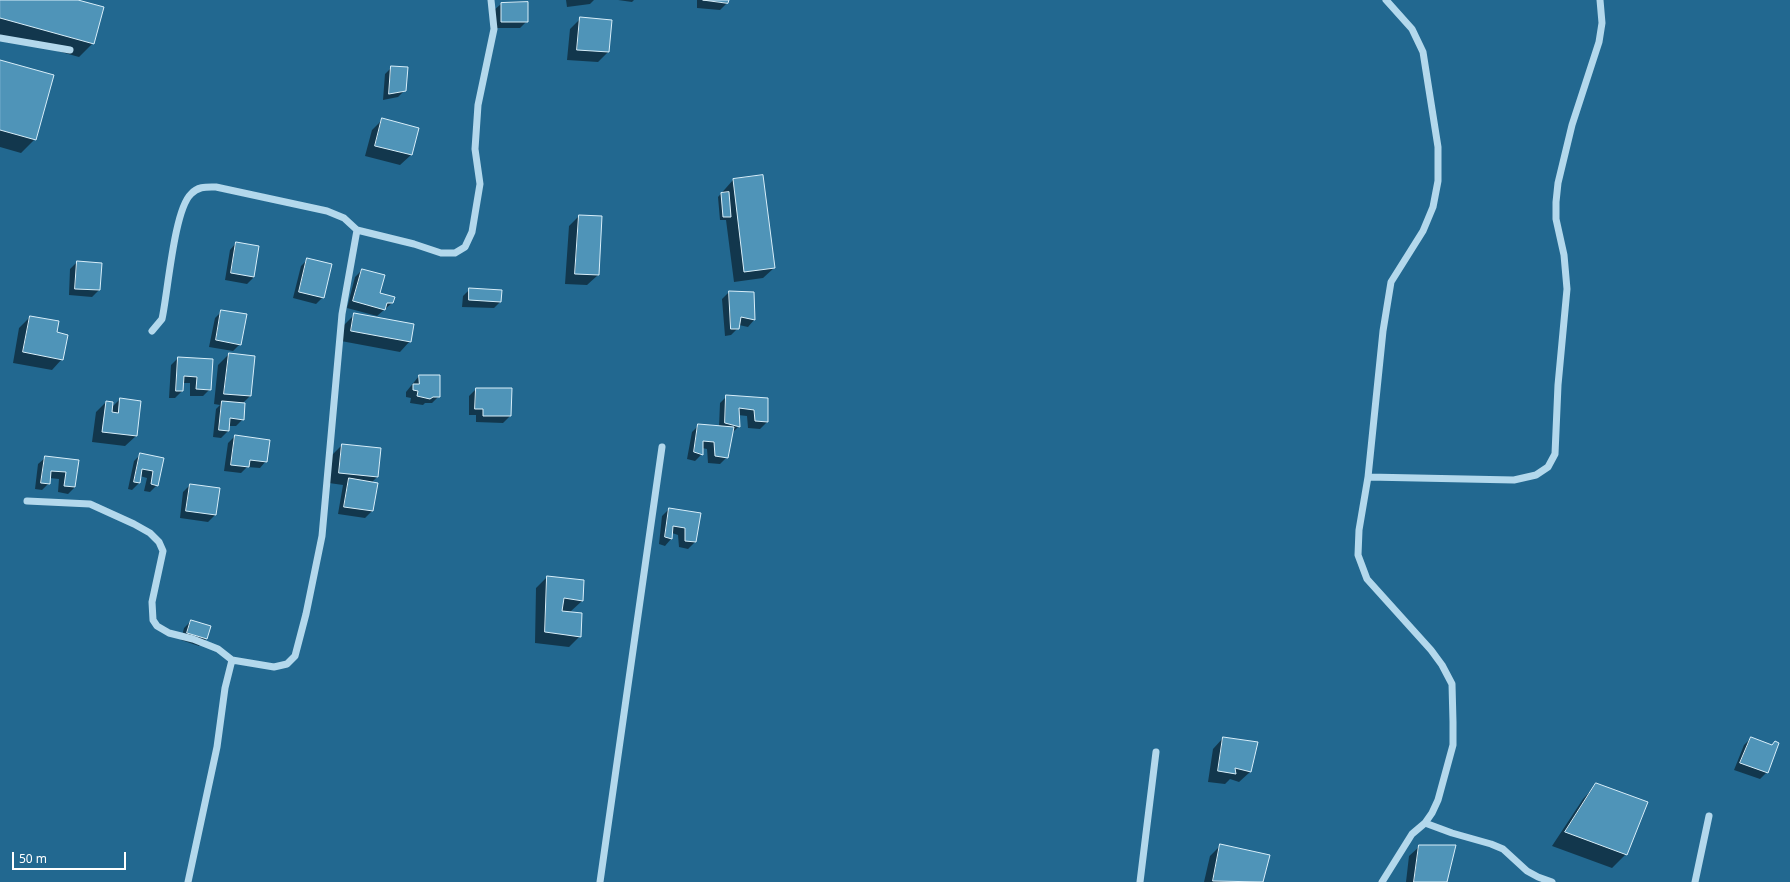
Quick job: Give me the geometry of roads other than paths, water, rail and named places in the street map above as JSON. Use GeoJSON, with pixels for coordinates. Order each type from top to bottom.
{"type":"FeatureCollection","features":[{"type":"Feature","properties":{"kind":"street"},"geometry":{"type":"LineString","coordinates":[[152,331],[162,319],[178,218],[186,199],[191,193],[200,187],[216,187],[327,211],[344,218],[357,230],[414,244],[441,253],[455,253],[466,247],[472,232],[480,184],[475,149],[478,105],[494,29],[491,0]]}},
{"type":"Feature","properties":{"kind":"street"},"geometry":{"type":"LineString","coordinates":[[1382,882],[1412,834],[1425,823],[1438,800],[1453,744],[1452,684],[1442,665],[1431,650],[1367,579],[1358,555],[1359,530],[1368,477],[1383,331],[1391,282],[1423,231],[1433,207],[1438,181],[1438,147],[1423,52],[1412,29],[1386,0]]}},
{"type":"Feature","properties":{"kind":"street"},"geometry":{"type":"LineString","coordinates":[[1368,477],[1514,480],[1536,475],[1548,467],[1555,454],[1558,385],[1567,289],[1564,255],[1556,220],[1556,202],[1558,183],[1572,125],[1599,42],[1602,23],[1600,0]]}},
{"type":"Feature","properties":{"kind":"street"},"geometry":{"type":"LineString","coordinates":[[0,38],[70,50]]}},
{"type":"Feature","properties":{"kind":"street"},"geometry":{"type":"LineString","coordinates":[[27,501],[90,504],[150,533],[158,542],[162,551],[152,602],[153,620],[157,626],[169,633],[193,639],[218,649],[232,660],[274,667],[287,664],[295,656],[306,614],[322,536],[342,314],[357,230]]}},
{"type":"Feature","properties":{"kind":"street"},"geometry":{"type":"LineString","coordinates":[[600,882],[662,447]]}},
{"type":"Feature","properties":{"kind":"street"},"geometry":{"type":"LineString","coordinates":[[188,882],[217,747],[224,694],[232,660]]}},
{"type":"Feature","properties":{"kind":"street"},"geometry":{"type":"LineString","coordinates":[[1140,882],[1156,752]]}},
{"type":"Feature","properties":{"kind":"street"},"geometry":{"type":"LineString","coordinates":[[1694,882],[1709,816]]}},
{"type":"Feature","properties":{"kind":"street"},"geometry":{"type":"LineString","coordinates":[[1425,823],[1452,833],[1491,844],[1503,850],[1527,871],[1552,882]]}}]}
